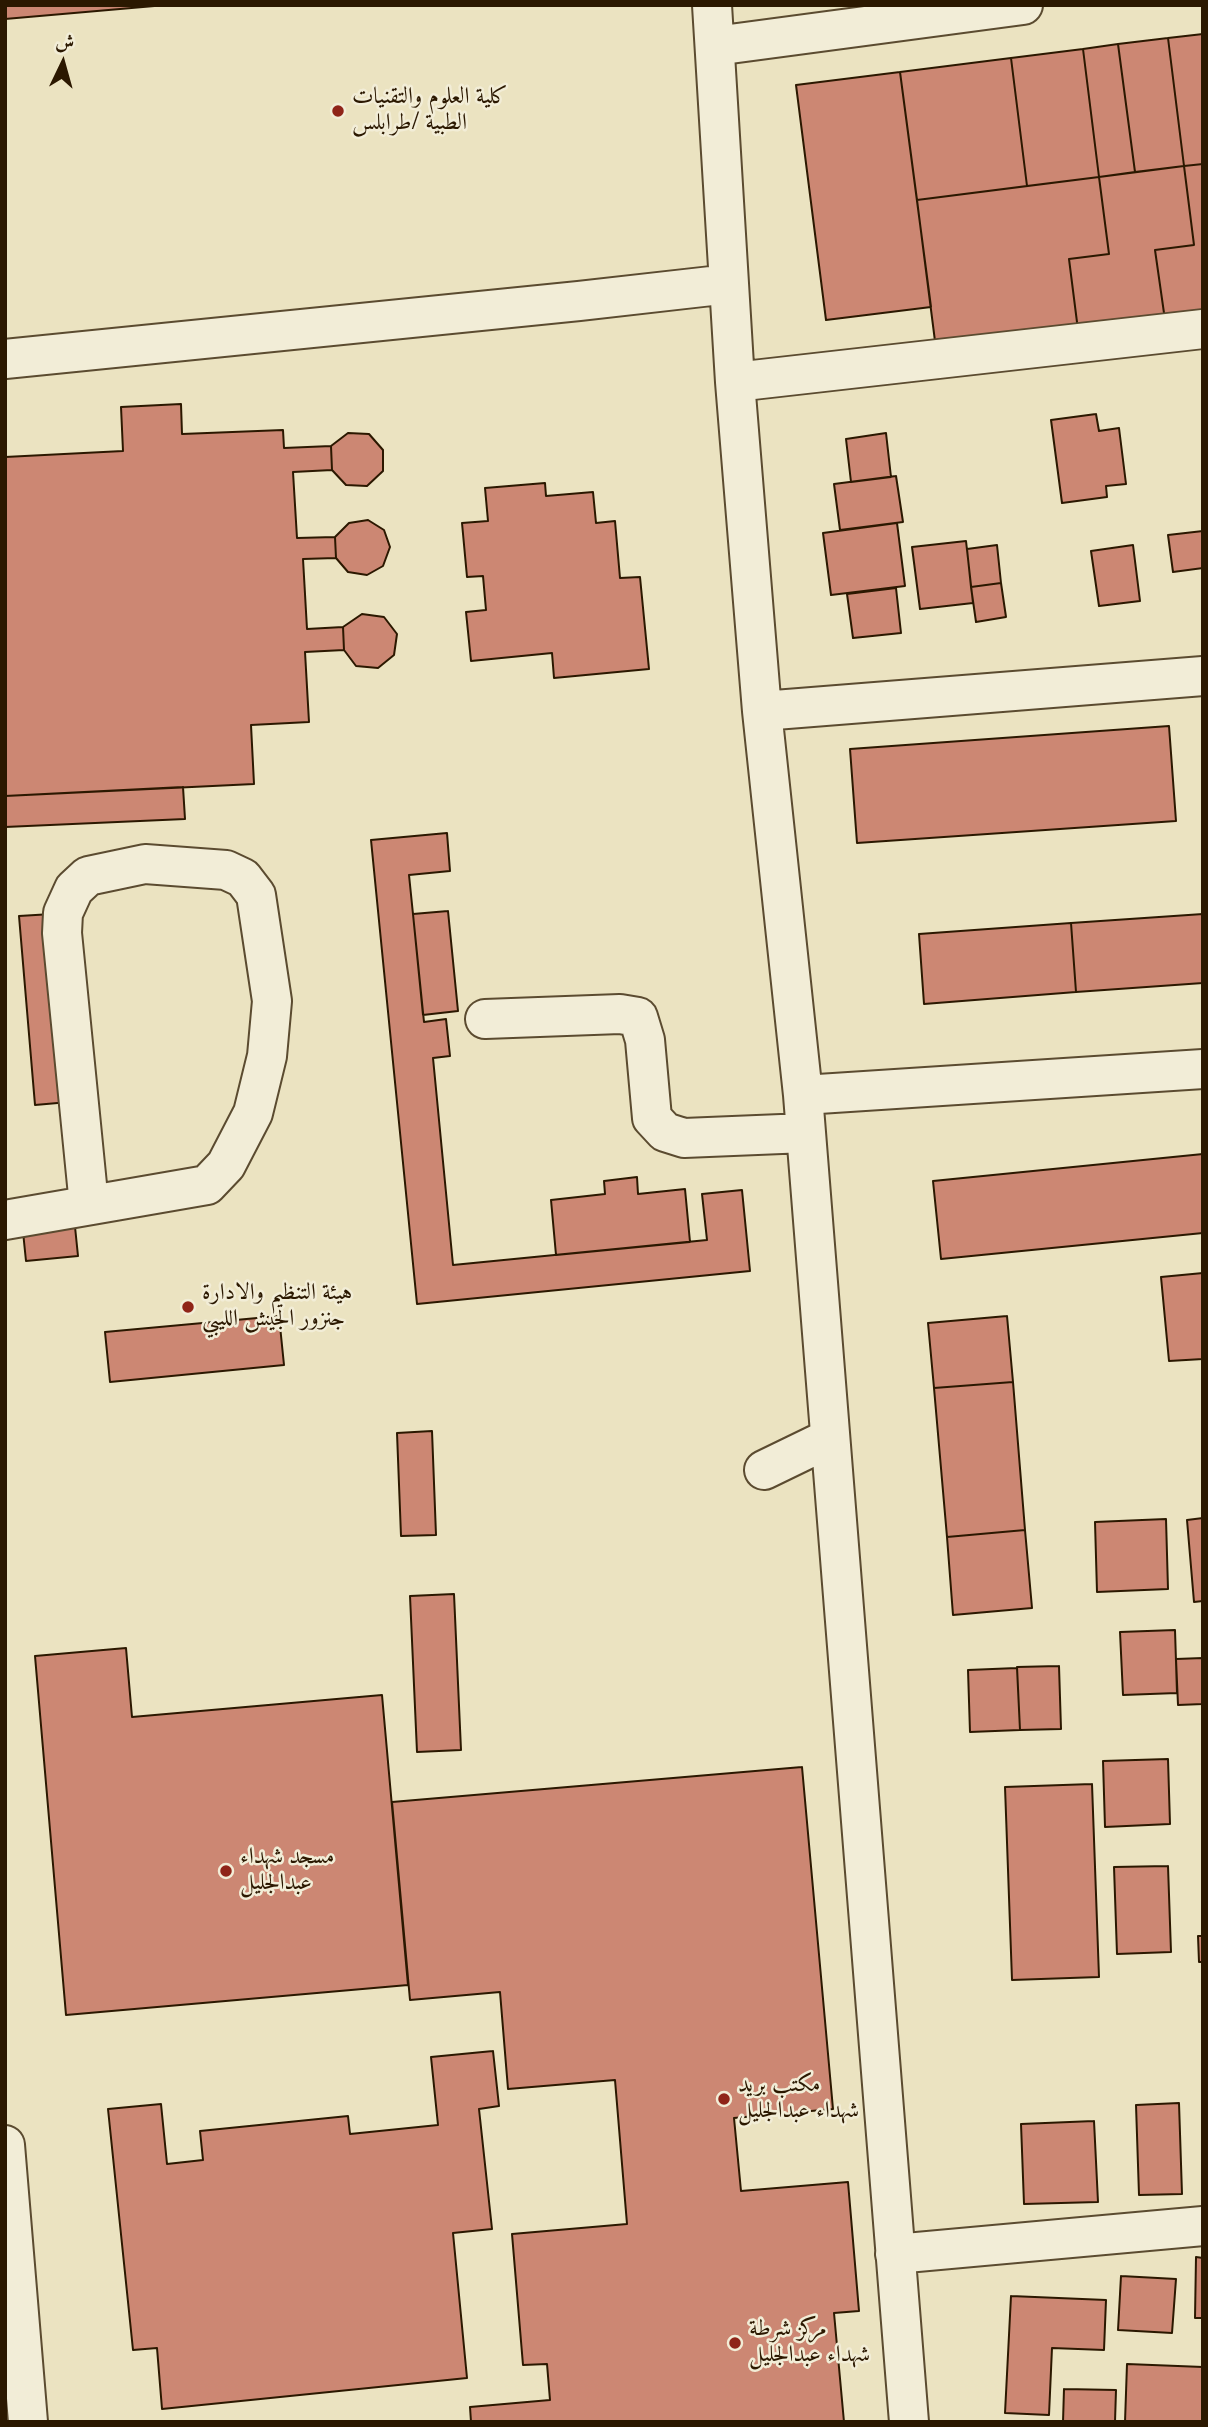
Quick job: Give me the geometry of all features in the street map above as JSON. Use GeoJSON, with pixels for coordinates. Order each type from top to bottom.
{"type":"FeatureCollection","features":[{"type":"Feature","properties":{"kind":"street"},"geometry":{"type":"LineString","coordinates":[[712,5],[735,383],[762,711],[803,1095],[909,2422]]}},
{"type":"Feature","properties":{"kind":"street"},"geometry":{"type":"LineString","coordinates":[[715,46],[1023,5]]}},
{"type":"Feature","properties":{"kind":"street"},"geometry":{"type":"LineString","coordinates":[[5,359],[579,302],[729,284]]}},
{"type":"Feature","properties":{"kind":"street"},"geometry":{"type":"LineString","coordinates":[[735,383],[1203,329]]}},
{"type":"Feature","properties":{"kind":"street"},"geometry":{"type":"LineString","coordinates":[[762,711],[1203,676]]}},
{"type":"Feature","properties":{"kind":"street"},"geometry":{"type":"LineString","coordinates":[[5,1220],[207,1185],[226,1165],[253,1113],[267,1056],[272,1001],[256,895],[243,878],[226,870],[145,864],[88,876],[74,889],[63,913],[62,933],[89,1205]]}},
{"type":"Feature","properties":{"kind":"street"},"geometry":{"type":"LineString","coordinates":[[485,1020],[620,1014],[638,1017],[645,1040],[652,1118],[664,1132],[684,1139],[806,1133]]}},
{"type":"Feature","properties":{"kind":"street"},"geometry":{"type":"LineString","coordinates":[[803,1095],[1203,1069]]}},
{"type":"Feature","properties":{"kind":"street"},"geometry":{"type":"LineString","coordinates":[[764,1470],[830,1438]]}},
{"type":"Feature","properties":{"kind":"street"},"geometry":{"type":"LineString","coordinates":[[5,2144],[27,2422]]}},
{"type":"Feature","properties":{"kind":"street"},"geometry":{"type":"LineString","coordinates":[[895,2254],[1203,2226]]}},
{"type":"Feature","properties":{"kind":"building"},"geometry":{"type":"Polygon","coordinates":[[[5,5],[166,5],[5,19],[5,5]]]}},
{"type":"Feature","properties":{"kind":"building"},"geometry":{"type":"Polygon","coordinates":[[[1203,34],[1203,164],[1184,166],[1168,38],[1203,34]]]}},
{"type":"Feature","properties":{"kind":"building"},"geometry":{"type":"Polygon","coordinates":[[[1168,38],[1184,166],[1135,172],[1118,44],[1168,38]]]}},
{"type":"Feature","properties":{"kind":"building"},"geometry":{"type":"Polygon","coordinates":[[[1118,44],[1135,172],[1099,177],[1083,49],[1118,44]]]}},
{"type":"Feature","properties":{"kind":"building"},"geometry":{"type":"Polygon","coordinates":[[[1083,49],[1099,177],[1027,186],[1011,58],[1083,49]]]}},
{"type":"Feature","properties":{"kind":"building"},"geometry":{"type":"Polygon","coordinates":[[[1011,58],[1027,186],[917,200],[900,72],[1011,58]]]}},
{"type":"Feature","properties":{"kind":"building"},"geometry":{"type":"Polygon","coordinates":[[[900,72],[931,307],[826,320],[796,85],[900,72]]]}},
{"type":"Feature","properties":{"kind":"building"},"geometry":{"type":"Polygon","coordinates":[[[1203,164],[1203,315],[1165,320],[1155,250],[1194,245],[1184,166],[1203,164]]]}},
{"type":"Feature","properties":{"kind":"building"},"geometry":{"type":"Polygon","coordinates":[[[1184,166],[1194,245],[1155,250],[1165,320],[1078,330],[1069,259],[1109,254],[1099,177],[1184,166]]]}},
{"type":"Feature","properties":{"kind":"building"},"geometry":{"type":"Polygon","coordinates":[[[1099,177],[1109,254],[1069,259],[1078,330],[936,349],[917,200],[1099,177]]]}},
{"type":"Feature","properties":{"kind":"building"},"geometry":{"type":"Polygon","coordinates":[[[181,404],[182,434],[283,430],[284,448],[331,446],[332,470],[293,472],[297,538],[335,537],[336,558],[303,559],[307,629],[343,627],[344,650],[305,652],[309,722],[251,725],[254,784],[5,796],[5,457],[123,451],[121,407],[181,404]]]}},
{"type":"Feature","properties":{"kind":"building"},"geometry":{"type":"Polygon","coordinates":[[[1096,414],[1099,431],[1119,428],[1126,484],[1106,486],[1107,497],[1062,503],[1051,420],[1096,414]]]}},
{"type":"Feature","properties":{"kind":"building"},"geometry":{"type":"Polygon","coordinates":[[[348,433],[369,434],[383,450],[383,471],[367,486],[346,485],[332,470],[331,446],[348,433]]]}},
{"type":"Feature","properties":{"kind":"building"},"geometry":{"type":"Polygon","coordinates":[[[886,433],[891,477],[851,482],[846,439],[886,433]]]}},
{"type":"Feature","properties":{"kind":"building"},"geometry":{"type":"Polygon","coordinates":[[[896,476],[903,522],[840,530],[834,484],[896,476]]]}},
{"type":"Feature","properties":{"kind":"building"},"geometry":{"type":"Polygon","coordinates":[[[545,483],[546,496],[593,492],[596,523],[615,521],[620,578],[640,577],[649,669],[554,678],[552,653],[471,661],[466,612],[486,610],[483,576],[467,577],[462,523],[488,521],[485,488],[545,483]]]}},
{"type":"Feature","properties":{"kind":"building"},"geometry":{"type":"Polygon","coordinates":[[[368,520],[384,530],[390,547],[383,566],[367,575],[348,572],[336,558],[335,537],[349,523],[368,520]]]}},
{"type":"Feature","properties":{"kind":"building"},"geometry":{"type":"Polygon","coordinates":[[[897,523],[905,586],[831,595],[823,533],[897,523]]]}},
{"type":"Feature","properties":{"kind":"building"},"geometry":{"type":"Polygon","coordinates":[[[1203,531],[1203,568],[1173,572],[1168,535],[1203,531]]]}},
{"type":"Feature","properties":{"kind":"building"},"geometry":{"type":"Polygon","coordinates":[[[966,541],[973,603],[920,609],[912,547],[966,541]]]}},
{"type":"Feature","properties":{"kind":"building"},"geometry":{"type":"Polygon","coordinates":[[[997,545],[1001,583],[971,587],[967,549],[997,545]]]}},
{"type":"Feature","properties":{"kind":"building"},"geometry":{"type":"Polygon","coordinates":[[[1133,545],[1140,601],[1099,606],[1091,551],[1133,545]]]}},
{"type":"Feature","properties":{"kind":"building"},"geometry":{"type":"Polygon","coordinates":[[[1001,583],[1006,617],[976,622],[971,587],[1001,583]]]}},
{"type":"Feature","properties":{"kind":"building"},"geometry":{"type":"Polygon","coordinates":[[[896,588],[901,633],[853,638],[847,594],[896,588]]]}},
{"type":"Feature","properties":{"kind":"building"},"geometry":{"type":"Polygon","coordinates":[[[362,614],[384,617],[397,634],[394,655],[378,668],[356,666],[344,650],[343,627],[362,614]]]}},
{"type":"Feature","properties":{"kind":"building"},"geometry":{"type":"Polygon","coordinates":[[[1169,726],[1176,821],[857,843],[850,749],[1169,726]]]}},
{"type":"Feature","properties":{"kind":"building"},"geometry":{"type":"Polygon","coordinates":[[[183,787],[185,819],[5,827],[5,796],[183,787]]]}},
{"type":"Feature","properties":{"kind":"building"},"geometry":{"type":"Polygon","coordinates":[[[447,833],[450,871],[409,875],[424,1022],[446,1019],[450,1056],[433,1058],[453,1265],[707,1240],[702,1194],[742,1190],[750,1271],[417,1304],[371,840],[447,833]]]}},
{"type":"Feature","properties":{"kind":"building"},"geometry":{"type":"Polygon","coordinates":[[[448,911],[458,1011],[423,1015],[413,914],[448,911]]]}},
{"type":"Feature","properties":{"kind":"building"},"geometry":{"type":"Polygon","coordinates":[[[52,914],[69,1102],[35,1105],[19,916],[52,914]]]}},
{"type":"Feature","properties":{"kind":"building"},"geometry":{"type":"Polygon","coordinates":[[[1203,914],[1203,983],[1076,992],[1071,923],[1203,914]]]}},
{"type":"Feature","properties":{"kind":"building"},"geometry":{"type":"Polygon","coordinates":[[[1071,923],[1076,992],[924,1004],[919,934],[1071,923]]]}},
{"type":"Feature","properties":{"kind":"building"},"geometry":{"type":"Polygon","coordinates":[[[1203,1154],[1203,1233],[941,1259],[933,1181],[1203,1154]]]}},
{"type":"Feature","properties":{"kind":"building"},"geometry":{"type":"Polygon","coordinates":[[[637,1177],[638,1194],[685,1189],[690,1242],[556,1255],[551,1200],[605,1194],[604,1181],[637,1177]]]}},
{"type":"Feature","properties":{"kind":"building"},"geometry":{"type":"Polygon","coordinates":[[[74,1217],[78,1256],[26,1261],[22,1222],[74,1217]]]}},
{"type":"Feature","properties":{"kind":"building"},"geometry":{"type":"Polygon","coordinates":[[[1203,1273],[1203,1359],[1169,1361],[1161,1277],[1203,1273]]]}},
{"type":"Feature","properties":{"kind":"building"},"geometry":{"type":"Polygon","coordinates":[[[279,1316],[284,1365],[110,1382],[105,1332],[279,1316]]]}},
{"type":"Feature","properties":{"kind":"building"},"geometry":{"type":"Polygon","coordinates":[[[1007,1316],[1013,1382],[934,1388],[928,1323],[1007,1316]]]}},
{"type":"Feature","properties":{"kind":"building"},"geometry":{"type":"Polygon","coordinates":[[[1013,1382],[1025,1530],[947,1537],[934,1388],[1013,1382]]]}},
{"type":"Feature","properties":{"kind":"building"},"geometry":{"type":"Polygon","coordinates":[[[432,1431],[436,1535],[401,1536],[397,1433],[432,1431]]]}},
{"type":"Feature","properties":{"kind":"building"},"geometry":{"type":"Polygon","coordinates":[[[1203,1518],[1203,1601],[1194,1602],[1187,1520],[1203,1518]]]}},
{"type":"Feature","properties":{"kind":"building"},"geometry":{"type":"Polygon","coordinates":[[[1166,1519],[1168,1589],[1097,1592],[1095,1522],[1166,1519]]]}},
{"type":"Feature","properties":{"kind":"building"},"geometry":{"type":"Polygon","coordinates":[[[1025,1530],[1032,1608],[953,1615],[947,1537],[1025,1530]]]}},
{"type":"Feature","properties":{"kind":"building"},"geometry":{"type":"Polygon","coordinates":[[[454,1594],[461,1750],[417,1752],[410,1596],[454,1594]]]}},
{"type":"Feature","properties":{"kind":"building"},"geometry":{"type":"Polygon","coordinates":[[[1175,1630],[1177,1693],[1123,1695],[1120,1632],[1175,1630]]]}},
{"type":"Feature","properties":{"kind":"building","name":"مسجد شهداء عبدالجليل"},"geometry":{"type":"Polygon","coordinates":[[[126,1648],[132,1717],[382,1695],[408,1985],[66,2015],[35,1656],[126,1648]]]}},
{"type":"Feature","properties":{"kind":"building"},"geometry":{"type":"Polygon","coordinates":[[[1203,1658],[1203,1704],[1178,1705],[1176,1659],[1203,1658]]]}},
{"type":"Feature","properties":{"kind":"building"},"geometry":{"type":"Polygon","coordinates":[[[1059,1666],[1061,1729],[1020,1730],[1017,1667],[1059,1666]]]}},
{"type":"Feature","properties":{"kind":"building"},"geometry":{"type":"Polygon","coordinates":[[[1017,1668],[1020,1730],[970,1732],[968,1670],[1017,1668]]]}},
{"type":"Feature","properties":{"kind":"building"},"geometry":{"type":"Polygon","coordinates":[[[1168,1759],[1170,1824],[1105,1827],[1103,1761],[1168,1759]]]}},
{"type":"Feature","properties":{"kind":"building","name":"مكتب بريد شهداء عبدالجليل"},"geometry":{"type":"Polygon","coordinates":[[[802,1767],[833,2109],[734,2118],[741,2191],[848,2182],[859,2311],[834,2313],[844,2422],[471,2422],[470,2407],[550,2400],[547,2364],[523,2365],[512,2234],[627,2224],[615,2080],[508,2089],[500,1992],[410,2000],[392,1802],[802,1767]]]}},
{"type":"Feature","properties":{"kind":"building"},"geometry":{"type":"Polygon","coordinates":[[[1092,1784],[1099,1977],[1012,1980],[1005,1787],[1092,1784]]]}},
{"type":"Feature","properties":{"kind":"building"},"geometry":{"type":"Polygon","coordinates":[[[1168,1866],[1171,1952],[1117,1954],[1114,1867],[1168,1866]]]}},
{"type":"Feature","properties":{"kind":"building"},"geometry":{"type":"Polygon","coordinates":[[[1198,1936],[1203,1936],[1203,1962],[1199,1962],[1198,1936]]]}},
{"type":"Feature","properties":{"kind":"building"},"geometry":{"type":"Polygon","coordinates":[[[493,2051],[499,2106],[479,2109],[492,2229],[453,2233],[467,2378],[162,2409],[157,2348],[133,2350],[108,2109],[161,2104],[167,2164],[203,2160],[200,2131],[348,2116],[350,2134],[438,2125],[431,2057],[493,2051]]]}},
{"type":"Feature","properties":{"kind":"building"},"geometry":{"type":"Polygon","coordinates":[[[1179,2103],[1182,2194],[1139,2195],[1136,2105],[1179,2103]]]}},
{"type":"Feature","properties":{"kind":"building"},"geometry":{"type":"Polygon","coordinates":[[[1094,2121],[1098,2202],[1024,2204],[1021,2124],[1094,2121]]]}},
{"type":"Feature","properties":{"kind":"building"},"geometry":{"type":"Polygon","coordinates":[[[1196,2257],[1203,2258],[1203,2318],[1195,2318],[1196,2257]]]}},
{"type":"Feature","properties":{"kind":"building"},"geometry":{"type":"Polygon","coordinates":[[[1121,2276],[1176,2279],[1172,2333],[1118,2330],[1121,2276]]]}},
{"type":"Feature","properties":{"kind":"building"},"geometry":{"type":"Polygon","coordinates":[[[1011,2296],[1106,2300],[1104,2350],[1052,2348],[1049,2415],[1005,2413],[1011,2296]]]}},
{"type":"Feature","properties":{"kind":"building"},"geometry":{"type":"Polygon","coordinates":[[[1127,2364],[1203,2367],[1203,2422],[1125,2422],[1127,2364]]]}},
{"type":"Feature","properties":{"kind":"building"},"geometry":{"type":"Polygon","coordinates":[[[1064,2389],[1116,2390],[1115,2422],[1063,2422],[1064,2389]]]}},
{"type":"Feature","properties":{"kind":"place","name":"كلية العلوم والتقنيات الطبية /طرابلس"},"geometry":{"type":"Point","coordinates":[338,111]}},
{"type":"Feature","properties":{"kind":"place","name":"هيئة التنظيم والادارة جنزور الجيش الليبي"},"geometry":{"type":"Point","coordinates":[188,1307]}},
{"type":"Feature","properties":{"kind":"place","name":"مسجد شهداء عبدالجليل"},"geometry":{"type":"Point","coordinates":[226,1871]}},
{"type":"Feature","properties":{"kind":"place","name":"مكتب بريد شهداء عبدالجليل"},"geometry":{"type":"Point","coordinates":[724,2099]}},
{"type":"Feature","properties":{"kind":"place","name":"مركز شرطة شهداء عبدالجليل"},"geometry":{"type":"Point","coordinates":[735,2343]}}]}
